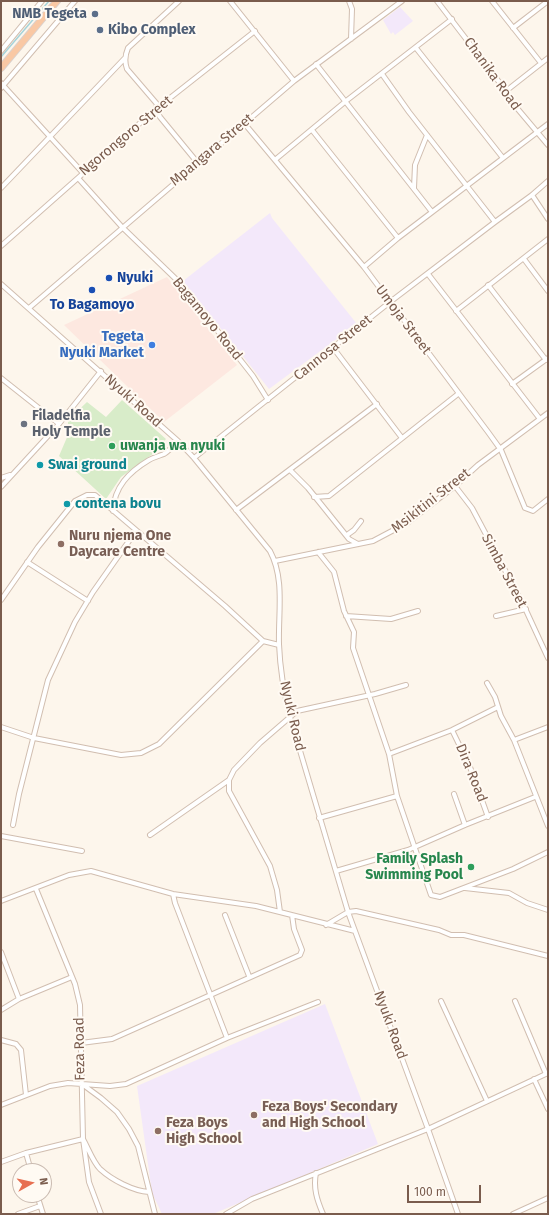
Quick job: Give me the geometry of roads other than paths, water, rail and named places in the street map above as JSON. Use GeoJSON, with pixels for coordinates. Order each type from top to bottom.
{"type":"FeatureCollection","features":[{"type":"Feature","properties":{"kind":"highway"},"geometry":{"type":"LineString","coordinates":[[1,68],[57,1]]}},
{"type":"Feature","properties":{"kind":"street"},"geometry":{"type":"LineString","coordinates":[[1,51],[42,1]]}},
{"type":"Feature","properties":{"kind":"street"},"geometry":{"type":"LineString","coordinates":[[75,1],[2,86],[83,173]]}},
{"type":"Feature","properties":{"kind":"street"},"geometry":{"type":"LineString","coordinates":[[1,188],[125,58],[128,48],[179,1]]}},
{"type":"Feature","properties":{"kind":"street"},"geometry":{"type":"LineString","coordinates":[[230,1],[294,81]]}},
{"type":"Feature","properties":{"kind":"street"},"geometry":{"type":"LineString","coordinates":[[349,1],[352,9],[351,38]]}},
{"type":"Feature","properties":{"kind":"street","name":"Mpangara Street"},"geometry":{"type":"LineString","coordinates":[[29,308],[197,162],[294,81],[402,1]]}},
{"type":"Feature","properties":{"kind":"street","name":"Chanika Road"},"geometry":{"type":"LineString","coordinates":[[437,1],[506,91],[511,102],[548,145]]}},
{"type":"Feature","properties":{"kind":"street"},"geometry":{"type":"LineString","coordinates":[[492,1],[541,63]]}},
{"type":"Feature","properties":{"kind":"street"},"geometry":{"type":"LineString","coordinates":[[513,28],[548,1]]}},
{"type":"Feature","properties":{"kind":"street"},"geometry":{"type":"LineString","coordinates":[[276,159],[346,101],[452,19]]}},
{"type":"Feature","properties":{"kind":"street","name":"Ngorongoro Street"},"geometry":{"type":"LineString","coordinates":[[1,246],[156,109],[255,31]]}},
{"type":"Feature","properties":{"kind":"street"},"geometry":{"type":"LineString","coordinates":[[416,48],[502,158]]}},
{"type":"Feature","properties":{"kind":"street"},"geometry":{"type":"LineString","coordinates":[[125,58],[127,69],[156,104],[156,109],[160,117],[197,162]]}},
{"type":"Feature","properties":{"kind":"street"},"geometry":{"type":"LineString","coordinates":[[506,91],[548,58]]}},
{"type":"Feature","properties":{"kind":"street"},"geometry":{"type":"LineString","coordinates":[[316,64],[432,212]]}},
{"type":"Feature","properties":{"kind":"street"},"geometry":{"type":"LineString","coordinates":[[382,74],[427,135],[495,222]]}},
{"type":"Feature","properties":{"kind":"street","name":"Umoja Street"},"geometry":{"type":"LineString","coordinates":[[244,123],[276,159],[310,204],[364,267],[501,450],[525,508],[533,511],[548,499]]}},
{"type":"Feature","properties":{"kind":"street"},"geometry":{"type":"LineString","coordinates":[[364,267],[398,238],[548,124]]}},
{"type":"Feature","properties":{"kind":"street"},"geometry":{"type":"LineString","coordinates":[[312,130],[398,238]]}},
{"type":"Feature","properties":{"kind":"street"},"geometry":{"type":"LineString","coordinates":[[414,189],[415,165],[427,135]]}},
{"type":"Feature","properties":{"kind":"street","name":"Bagamoyo Road"},"geometry":{"type":"LineString","coordinates":[[78,178],[122,227],[180,283],[253,376],[268,400]]}},
{"type":"Feature","properties":{"kind":"street","name":"Cannosa Street"},"geometry":{"type":"LineString","coordinates":[[194,458],[218,437],[334,349],[390,302],[495,222],[532,196],[548,181]]}},
{"type":"Feature","properties":{"kind":"street"},"geometry":{"type":"LineString","coordinates":[[532,196],[548,219]]}},
{"type":"Feature","properties":{"kind":"street"},"geometry":{"type":"LineString","coordinates":[[456,311],[548,239]]}},
{"type":"Feature","properties":{"kind":"street"},"geometry":{"type":"LineString","coordinates":[[524,259],[548,292]]}},
{"type":"Feature","properties":{"kind":"street"},"geometry":{"type":"LineString","coordinates":[[428,274],[540,419]]}},
{"type":"Feature","properties":{"kind":"street","name":"Nyuki Road"},"geometry":{"type":"LineString","coordinates":[[1,284],[178,441],[194,458],[270,551],[275,561],[280,584],[279,645],[284,694],[290,717],[348,912],[458,1214]]}},
{"type":"Feature","properties":{"kind":"street"},"geometry":{"type":"LineString","coordinates":[[488,285],[547,359],[512,384]]}},
{"type":"Feature","properties":{"kind":"street"},"geometry":{"type":"LineString","coordinates":[[334,349],[402,438]]}},
{"type":"Feature","properties":{"kind":"street"},"geometry":{"type":"LineString","coordinates":[[1,487],[59,424],[101,372]]}},
{"type":"Feature","properties":{"kind":"street"},"geometry":{"type":"LineString","coordinates":[[1,378],[59,424]]}},
{"type":"Feature","properties":{"kind":"street"},"geometry":{"type":"LineString","coordinates":[[314,497],[328,496],[458,394]]}},
{"type":"Feature","properties":{"kind":"street"},"geometry":{"type":"LineString","coordinates":[[236,510],[377,404]]}},
{"type":"Feature","properties":{"kind":"street","name":"Msikitini Street"},"geometry":{"type":"LineString","coordinates":[[275,561],[358,545],[386,536],[407,523],[455,486],[478,465],[501,450],[548,413]]}},
{"type":"Feature","properties":{"kind":"street"},"geometry":{"type":"LineString","coordinates":[[113,511],[113,499],[119,485],[129,475],[150,459],[164,453],[178,441]]}},
{"type":"Feature","properties":{"kind":"street"},"geometry":{"type":"LineString","coordinates":[[290,470],[308,488],[347,535],[358,545]]}},
{"type":"Feature","properties":{"kind":"street"},"geometry":{"type":"LineString","coordinates":[[1,478],[11,475]]}},
{"type":"Feature","properties":{"kind":"street","name":"Simba Street"},"geometry":{"type":"LineString","coordinates":[[455,486],[472,508],[526,609],[548,658]]}},
{"type":"Feature","properties":{"kind":"street"},"geometry":{"type":"LineString","coordinates":[[1,600],[27,562],[76,500],[87,495],[95,495],[226,606],[263,641],[279,645]]}},
{"type":"Feature","properties":{"kind":"street"},"geometry":{"type":"LineString","coordinates":[[347,535],[354,530],[361,521]]}},
{"type":"Feature","properties":{"kind":"street"},"geometry":{"type":"LineString","coordinates":[[14,825],[19,794],[48,680],[65,643],[88,601],[136,531]]}},
{"type":"Feature","properties":{"kind":"street"},"geometry":{"type":"LineString","coordinates":[[318,552],[334,572],[346,616],[354,632],[353,648],[389,754],[397,796],[416,847],[431,895],[440,897],[513,869],[548,852]]}},
{"type":"Feature","properties":{"kind":"street"},"geometry":{"type":"LineString","coordinates":[[27,562],[88,601]]}},
{"type":"Feature","properties":{"kind":"street"},"geometry":{"type":"LineString","coordinates":[[496,616],[526,609]]}},
{"type":"Feature","properties":{"kind":"street"},"geometry":{"type":"LineString","coordinates":[[346,616],[391,619],[418,611]]}},
{"type":"Feature","properties":{"kind":"street"},"geometry":{"type":"LineString","coordinates":[[1,727],[34,738],[121,756],[141,753],[159,744],[263,641]]}},
{"type":"Feature","properties":{"kind":"street"},"geometry":{"type":"LineString","coordinates":[[487,684],[495,697],[498,707],[514,740],[535,797],[548,826]]}},
{"type":"Feature","properties":{"kind":"street"},"geometry":{"type":"LineString","coordinates":[[280,912],[277,890],[270,866],[230,791],[230,775],[297,711],[406,685]]}},
{"type":"Feature","properties":{"kind":"street"},"geometry":{"type":"LineString","coordinates":[[389,754],[452,730],[498,707]]}},
{"type":"Feature","properties":{"kind":"street"},"geometry":{"type":"LineString","coordinates":[[514,740],[548,727]]}},
{"type":"Feature","properties":{"kind":"street","name":"Dira Road"},"geometry":{"type":"LineString","coordinates":[[452,730],[470,767],[488,817]]}},
{"type":"Feature","properties":{"kind":"street"},"geometry":{"type":"LineString","coordinates":[[150,835],[229,780]]}},
{"type":"Feature","properties":{"kind":"street"},"geometry":{"type":"LineString","coordinates":[[454,794],[465,825]]}},
{"type":"Feature","properties":{"kind":"street"},"geometry":{"type":"LineString","coordinates":[[319,818],[397,796]]}},
{"type":"Feature","properties":{"kind":"street"},"geometry":{"type":"LineString","coordinates":[[336,871],[416,847],[465,825],[535,797]]}},
{"type":"Feature","properties":{"kind":"street"},"geometry":{"type":"LineString","coordinates":[[1,836],[82,851]]}},
{"type":"Feature","properties":{"kind":"street"},"geometry":{"type":"LineString","coordinates":[[1,901],[69,876],[91,871],[173,894],[280,912],[326,925],[355,931]]}},
{"type":"Feature","properties":{"kind":"street"},"geometry":{"type":"LineString","coordinates":[[463,888],[509,893],[527,903],[548,910]]}},
{"type":"Feature","properties":{"kind":"street","name":"Feza Road"},"geometry":{"type":"LineString","coordinates":[[36,889],[72,977],[80,1005],[80,1083],[84,1139],[89,1182],[101,1214]]}},
{"type":"Feature","properties":{"kind":"street"},"geometry":{"type":"LineString","coordinates":[[173,894],[174,903],[227,1038]]}},
{"type":"Feature","properties":{"kind":"street"},"geometry":{"type":"LineString","coordinates":[[326,925],[348,912],[369,913],[439,930],[451,935],[464,935],[548,956]]}},
{"type":"Feature","properties":{"kind":"street"},"geometry":{"type":"LineString","coordinates":[[225,915],[249,976]]}},
{"type":"Feature","properties":{"kind":"street"},"geometry":{"type":"LineString","coordinates":[[81,1043],[112,1039],[302,953],[292,915]]}},
{"type":"Feature","properties":{"kind":"street"},"geometry":{"type":"LineString","coordinates":[[1,954],[19,998]]}},
{"type":"Feature","properties":{"kind":"street"},"geometry":{"type":"LineString","coordinates":[[1,1010],[19,998],[72,977]]}},
{"type":"Feature","properties":{"kind":"street"},"geometry":{"type":"LineString","coordinates":[[226,1214],[252,1198],[428,1129],[547,1074],[515,1001]]}},
{"type":"Feature","properties":{"kind":"street"},"geometry":{"type":"LineString","coordinates":[[1,1104],[50,1086],[68,1083],[110,1086],[126,1084],[227,1038],[318,1002]]}},
{"type":"Feature","properties":{"kind":"street"},"geometry":{"type":"LineString","coordinates":[[441,1002],[487,1101]]}},
{"type":"Feature","properties":{"kind":"street"},"geometry":{"type":"LineString","coordinates":[[1,1040],[16,1044],[21,1050],[26,1095]]}},
{"type":"Feature","properties":{"kind":"street"},"geometry":{"type":"LineString","coordinates":[[534,1079],[548,1110]]}},
{"type":"Feature","properties":{"kind":"street"},"geometry":{"type":"LineString","coordinates":[[80,1083],[101,1098],[116,1112],[130,1129],[140,1152],[149,1192],[156,1214]]}},
{"type":"Feature","properties":{"kind":"street"},"geometry":{"type":"LineString","coordinates":[[1,1162],[26,1153],[84,1139],[100,1169],[116,1180],[140,1192],[149,1192]]}},
{"type":"Feature","properties":{"kind":"street"},"geometry":{"type":"LineString","coordinates":[[26,1153],[29,1163]]}},
{"type":"Feature","properties":{"kind":"street"},"geometry":{"type":"LineString","coordinates":[[316,1173],[314,1184],[317,1199],[323,1214]]}},
{"type":"Feature","properties":{"kind":"street"},"geometry":{"type":"LineString","coordinates":[[513,1214],[548,1198]]}},
{"type":"Feature","properties":{"kind":"street"},"geometry":{"type":"LineString","coordinates":[[39,1203],[43,1214]]}},
{"type":"Feature","properties":{"kind":"street"},"geometry":{"type":"LineString","coordinates":[[18,1214],[40,1206]]}},
{"type":"Feature","properties":{"kind":"waterway"},"geometry":{"type":"LineString","coordinates":[[1,57],[49,1]]}},
{"type":"Feature","properties":{"kind":"place","name":"NMB Tegeta"},"geometry":{"type":"Point","coordinates":[95,14]}},
{"type":"Feature","properties":{"kind":"place","name":"Kibo Complex"},"geometry":{"type":"Point","coordinates":[100,30]}},
{"type":"Feature","properties":{"kind":"place","name":"Nyuki"},"geometry":{"type":"Point","coordinates":[109,278]}},
{"type":"Feature","properties":{"kind":"place","name":"To Bagamoyo"},"geometry":{"type":"Point","coordinates":[92,290]}},
{"type":"Feature","properties":{"kind":"place","name":"Tegeta Nyuki Market"},"geometry":{"type":"Point","coordinates":[152,345]}},
{"type":"Feature","properties":{"kind":"place","name":"Filadelfia Holy Temple"},"geometry":{"type":"Point","coordinates":[24,424]}},
{"type":"Feature","properties":{"kind":"place","name":"uwanja wa nyuki"},"geometry":{"type":"Point","coordinates":[112,446]}},
{"type":"Feature","properties":{"kind":"place","name":"Swai ground"},"geometry":{"type":"Point","coordinates":[40,465]}},
{"type":"Feature","properties":{"kind":"place","name":"contena bovu"},"geometry":{"type":"Point","coordinates":[67,504]}},
{"type":"Feature","properties":{"kind":"place","name":"Nuru njema One Daycare Centre"},"geometry":{"type":"Point","coordinates":[61,544]}},
{"type":"Feature","properties":{"kind":"place","name":"Family Splash Swimming Pool"},"geometry":{"type":"Point","coordinates":[471,867]}},
{"type":"Feature","properties":{"kind":"place","name":"Feza Boys' Secondary and High School"},"geometry":{"type":"Point","coordinates":[254,1115]}},
{"type":"Feature","properties":{"kind":"place","name":"Feza Boys High School"},"geometry":{"type":"Point","coordinates":[158,1131]}}]}
